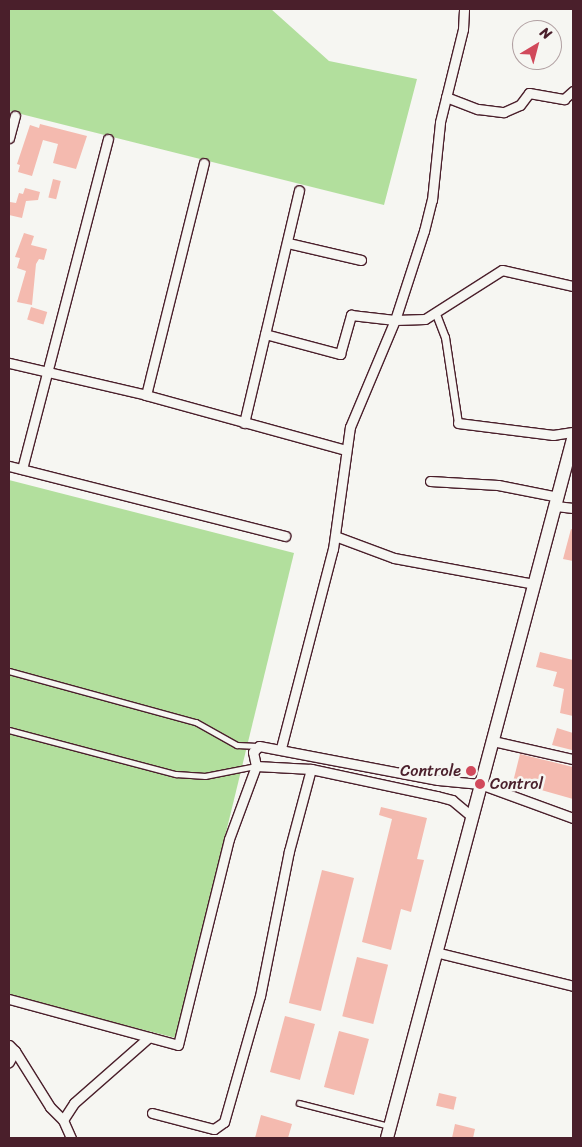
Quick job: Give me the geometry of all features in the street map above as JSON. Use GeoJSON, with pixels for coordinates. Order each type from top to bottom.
{"type":"FeatureCollection","features":[{"type":"Feature","properties":{"kind":"main road"},"geometry":{"type":"LineString","coordinates":[[388,1132],[573,439]]}},
{"type":"Feature","properties":{"kind":"street"},"geometry":{"type":"LineString","coordinates":[[281,748],[335,536],[350,426],[395,320],[432,200],[440,122],[463,29],[464,9]]}},
{"type":"Feature","properties":{"kind":"street"},"geometry":{"type":"LineString","coordinates":[[446,97],[478,109],[504,112],[520,105],[529,93],[564,99],[573,91]]}},
{"type":"Feature","properties":{"kind":"street"},"geometry":{"type":"LineString","coordinates":[[9,138],[15,116]]}},
{"type":"Feature","properties":{"kind":"street"},"geometry":{"type":"LineString","coordinates":[[22,469],[49,372],[108,139]]}},
{"type":"Feature","properties":{"kind":"street"},"geometry":{"type":"LineString","coordinates":[[146,395],[204,163]]}},
{"type":"Feature","properties":{"kind":"street"},"geometry":{"type":"LineString","coordinates":[[244,423],[299,190]]}},
{"type":"Feature","properties":{"kind":"street"},"geometry":{"type":"LineString","coordinates":[[288,243],[361,260]]}},
{"type":"Feature","properties":{"kind":"street"},"geometry":{"type":"LineString","coordinates":[[265,334],[340,354],[351,315],[395,320],[425,318],[436,314],[502,270],[573,286]]}},
{"type":"Feature","properties":{"kind":"street"},"geometry":{"type":"LineString","coordinates":[[436,314],[445,337],[458,423],[553,435],[573,432]]}},
{"type":"Feature","properties":{"kind":"street"},"geometry":{"type":"LineString","coordinates":[[9,363],[146,395],[346,450]]}},
{"type":"Feature","properties":{"kind":"street"},"geometry":{"type":"LineString","coordinates":[[9,466],[286,536]]}},
{"type":"Feature","properties":{"kind":"street"},"geometry":{"type":"LineString","coordinates":[[430,481],[498,485],[557,501],[573,508]]}},
{"type":"Feature","properties":{"kind":"street"},"geometry":{"type":"LineString","coordinates":[[335,536],[394,558],[534,584]]}},
{"type":"Feature","properties":{"kind":"street"},"geometry":{"type":"LineString","coordinates":[[493,741],[573,759]]}},
{"type":"Feature","properties":{"kind":"street"},"geometry":{"type":"LineString","coordinates":[[9,999],[178,1045],[229,839],[256,766],[253,752],[259,746],[281,748],[438,780],[480,784],[573,818]]}},
{"type":"Feature","properties":{"kind":"street"},"geometry":{"type":"LineString","coordinates":[[256,766],[311,768],[437,796],[452,800],[471,816]]}},
{"type":"Feature","properties":{"kind":"street"},"geometry":{"type":"LineString","coordinates":[[152,1112],[214,1130],[224,1122],[260,996],[289,851],[311,768]]}},
{"type":"Feature","properties":{"kind":"street"},"geometry":{"type":"LineString","coordinates":[[437,796],[443,786],[438,780]]}},
{"type":"Feature","properties":{"kind":"street"},"geometry":{"type":"LineString","coordinates":[[436,952],[573,986]]}},
{"type":"Feature","properties":{"kind":"street"},"geometry":{"type":"LineString","coordinates":[[63,1120],[80,1096],[149,1037]]}},
{"type":"Feature","properties":{"kind":"street"},"geometry":{"type":"LineString","coordinates":[[12,1048],[50,1107],[63,1120],[71,1138]]}},
{"type":"Feature","properties":{"kind":"street"},"geometry":{"type":"LineString","coordinates":[[9,1062],[12,1048]]}},
{"type":"Feature","properties":{"kind":"lane"},"geometry":{"type":"LineString","coordinates":[[9,671],[196,722],[242,747],[259,746]]}},
{"type":"Feature","properties":{"kind":"lane"},"geometry":{"type":"LineString","coordinates":[[9,730],[176,774],[206,776],[256,766]]}},
{"type":"Feature","properties":{"kind":"lane"},"geometry":{"type":"LineString","coordinates":[[298,1103],[388,1132]]}},
{"type":"Feature","properties":{"kind":"green space"},"geometry":{"type":"Polygon","coordinates":[[[9,9],[271,9],[329,61],[417,79],[384,205],[9,111],[9,9]]]}},
{"type":"Feature","properties":{"kind":"green space"},"geometry":{"type":"Polygon","coordinates":[[[9,480],[294,553],[176,1038],[9,996],[9,480]]]}},
{"type":"Feature","properties":{"kind":"building"},"geometry":{"type":"Polygon","coordinates":[[[40,124],[87,136],[76,169],[53,163],[58,144],[43,140],[32,176],[18,172],[20,165],[17,164],[30,125],[39,128],[40,124]]]}},
{"type":"Feature","properties":{"kind":"building"},"geometry":{"type":"Polygon","coordinates":[[[53,179],[61,181],[56,199],[48,197],[53,179]]]}},
{"type":"Feature","properties":{"kind":"building"},"geometry":{"type":"Polygon","coordinates":[[[25,188],[40,192],[38,200],[26,201],[22,218],[9,215],[10,202],[16,203],[19,193],[23,194],[25,188]]]}},
{"type":"Feature","properties":{"kind":"building"},"geometry":{"type":"Polygon","coordinates":[[[24,233],[34,236],[31,245],[47,249],[44,260],[39,259],[36,264],[32,305],[17,302],[26,271],[17,268],[20,258],[15,257],[24,233]]]}},
{"type":"Feature","properties":{"kind":"building"},"geometry":{"type":"Polygon","coordinates":[[[31,307],[47,312],[43,324],[27,319],[31,307]]]}},
{"type":"Feature","properties":{"kind":"building"},"geometry":{"type":"Polygon","coordinates":[[[571,529],[573,530],[573,561],[563,559],[571,529]]]}},
{"type":"Feature","properties":{"kind":"building"},"geometry":{"type":"Polygon","coordinates":[[[540,652],[573,660],[573,716],[560,713],[564,689],[553,686],[557,672],[536,667],[540,652]]]}},
{"type":"Feature","properties":{"kind":"building"},"geometry":{"type":"Polygon","coordinates":[[[557,728],[573,733],[572,750],[552,745],[557,728]]]}},
{"type":"Feature","properties":{"kind":"building"},"geometry":{"type":"Polygon","coordinates":[[[520,754],[573,767],[573,799],[513,782],[520,754]]]}},
{"type":"Feature","properties":{"kind":"building"},"geometry":{"type":"Polygon","coordinates":[[[381,807],[427,818],[417,859],[424,860],[411,912],[401,909],[391,950],[362,942],[392,819],[379,815],[381,807]]]}},
{"type":"Feature","properties":{"kind":"building"},"geometry":{"type":"Polygon","coordinates":[[[322,870],[354,878],[321,1011],[289,1003],[322,870]]]}},
{"type":"Feature","properties":{"kind":"building"},"geometry":{"type":"Polygon","coordinates":[[[357,957],[388,965],[373,1024],[342,1016],[357,957]]]}},
{"type":"Feature","properties":{"kind":"building"},"geometry":{"type":"Polygon","coordinates":[[[285,1016],[315,1024],[300,1080],[270,1072],[285,1016]]]}},
{"type":"Feature","properties":{"kind":"building"},"geometry":{"type":"Polygon","coordinates":[[[339,1031],[369,1039],[354,1095],[324,1087],[339,1031]]]}},
{"type":"Feature","properties":{"kind":"building"},"geometry":{"type":"Polygon","coordinates":[[[439,1093],[457,1097],[454,1110],[436,1106],[439,1093]]]}},
{"type":"Feature","properties":{"kind":"building"},"geometry":{"type":"Polygon","coordinates":[[[261,1115],[292,1124],[288,1138],[255,1138],[261,1115]]]}},
{"type":"Feature","properties":{"kind":"building"},"geometry":{"type":"Polygon","coordinates":[[[455,1124],[475,1129],[473,1138],[452,1138],[455,1124]]]}},
{"type":"Feature","properties":{"kind":"place","name":"Controle"},"geometry":{"type":"Point","coordinates":[471,771]}},
{"type":"Feature","properties":{"kind":"place","name":"Control"},"geometry":{"type":"Point","coordinates":[480,784]}}]}
